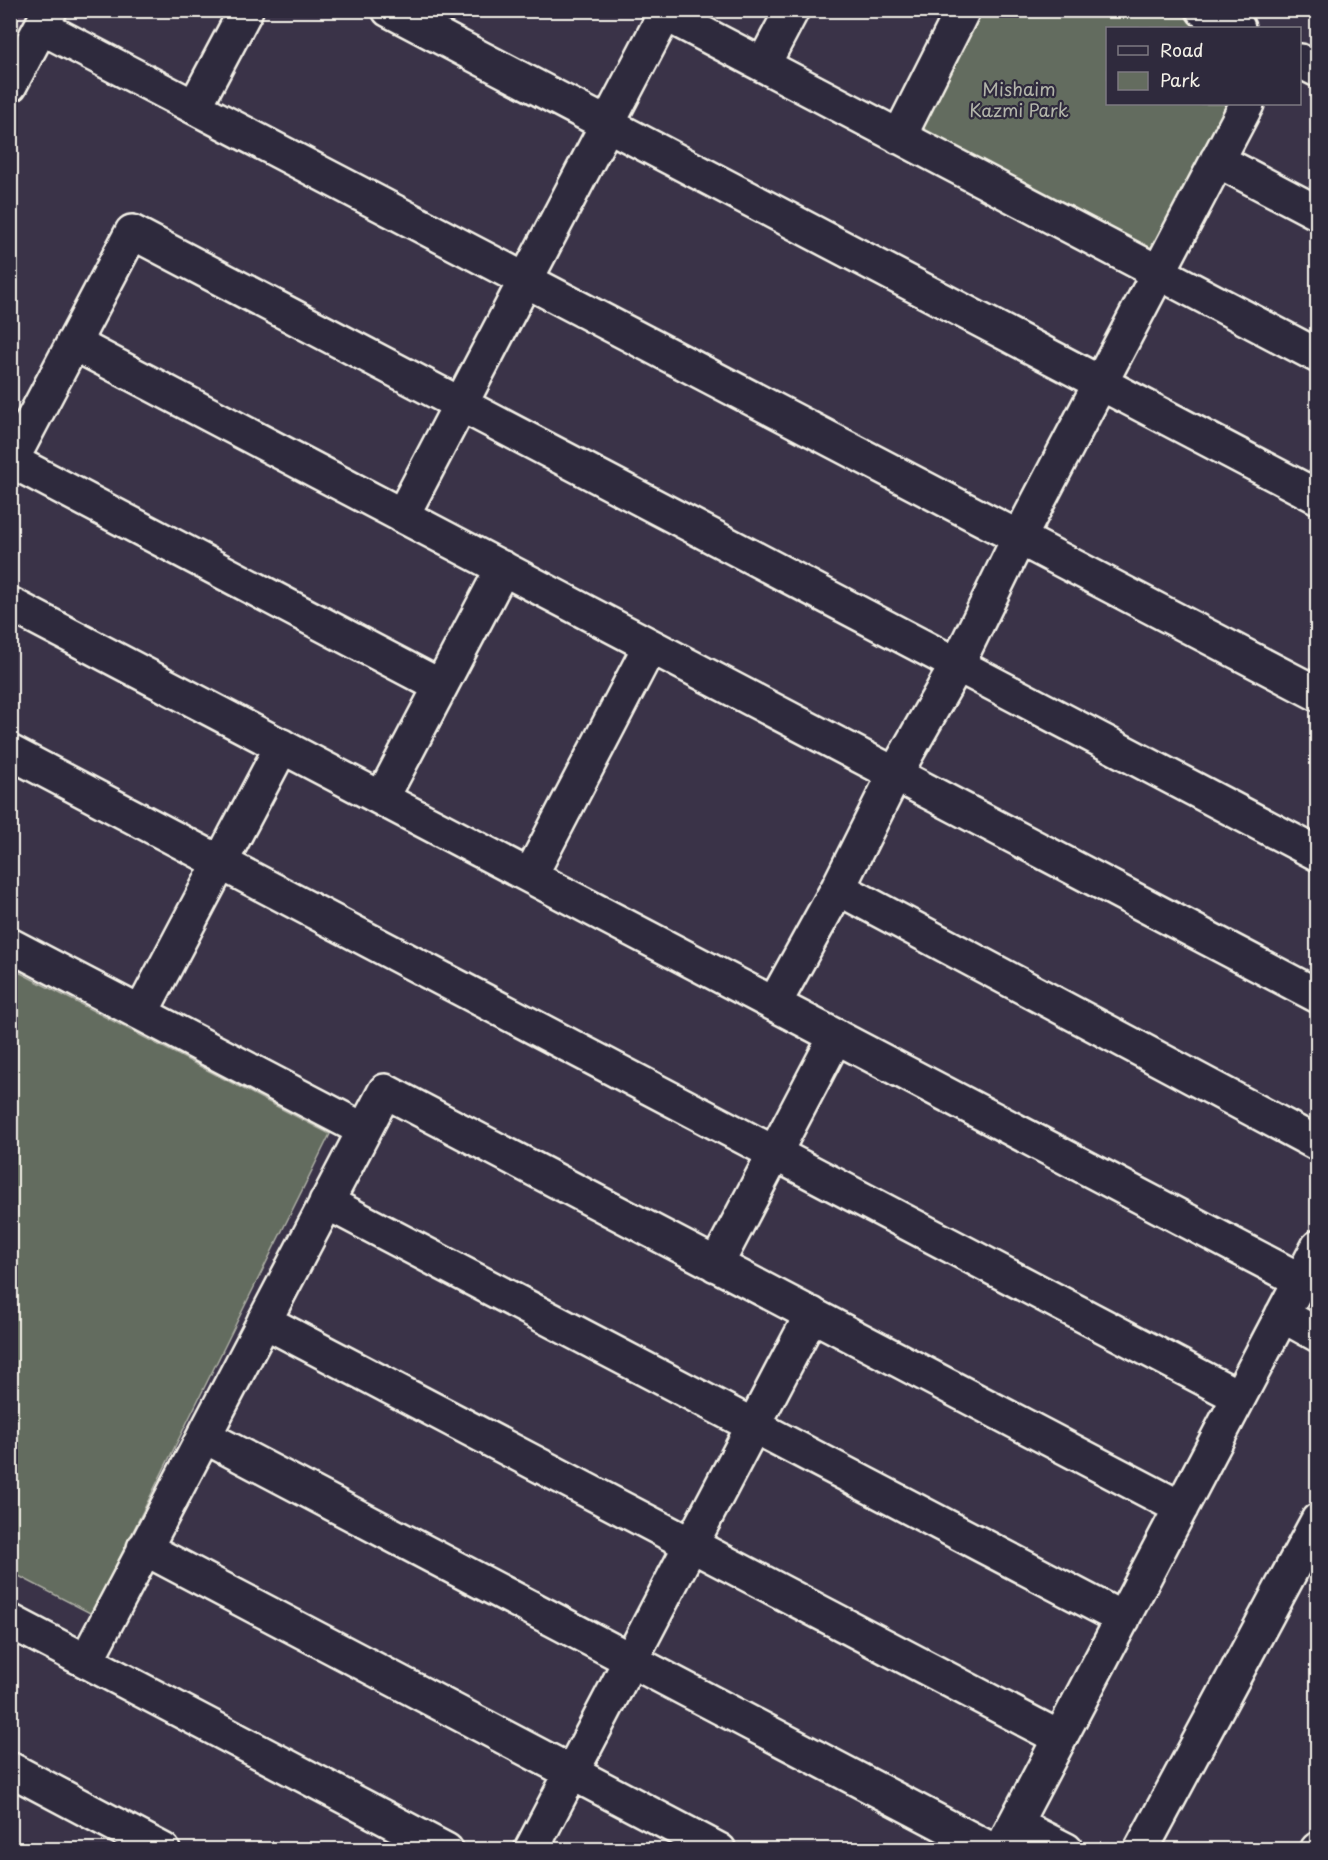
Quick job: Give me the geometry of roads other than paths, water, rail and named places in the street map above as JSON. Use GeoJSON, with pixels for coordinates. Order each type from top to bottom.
{"type":"FeatureCollection","features":[{"type":"Feature","properties":{"kind":"street"},"geometry":{"type":"LineString","coordinates":[[195,106],[246,10]]}},
{"type":"Feature","properties":{"kind":"street"},"geometry":{"type":"LineString","coordinates":[[389,10],[1317,497]]}},
{"type":"Feature","properties":{"kind":"street"},"geometry":{"type":"LineString","coordinates":[[763,65],[792,10]]}},
{"type":"Feature","properties":{"kind":"street"},"geometry":{"type":"LineString","coordinates":[[898,136],[963,10]]}},
{"type":"Feature","properties":{"kind":"street"},"geometry":{"type":"LineString","coordinates":[[1203,10],[1236,27]]}},
{"type":"Feature","properties":{"kind":"street"},"geometry":{"type":"LineString","coordinates":[[402,516],[607,125],[662,12],[1317,356]]}},
{"type":"Feature","properties":{"kind":"street"},"geometry":{"type":"LineString","coordinates":[[10,86],[46,19],[195,106],[1317,694]]}},
{"type":"Feature","properties":{"kind":"street"},"geometry":{"type":"LineString","coordinates":[[1301,62],[1317,70]]}},
{"type":"Feature","properties":{"kind":"street"},"geometry":{"type":"LineString","coordinates":[[774,1004],[838,888],[895,774],[957,665],[1019,538],[1245,105]]}},
{"type":"Feature","properties":{"kind":"street"},"geometry":{"type":"LineString","coordinates":[[1217,160],[1317,213]]}},
{"type":"Feature","properties":{"kind":"street"},"geometry":{"type":"LineString","coordinates":[[441,686],[11,461],[132,232],[1317,854]]}},
{"type":"Feature","properties":{"kind":"street"},"geometry":{"type":"LineString","coordinates":[[73,343],[1317,996]]}},
{"type":"Feature","properties":{"kind":"street"},"geometry":{"type":"LineString","coordinates":[[382,798],[503,568]]}},
{"type":"Feature","properties":{"kind":"street"},"geometry":{"type":"LineString","coordinates":[[10,604],[1300,1280]]}},
{"type":"Feature","properties":{"kind":"street"},"geometry":{"type":"LineString","coordinates":[[530,876],[650,646]]}},
{"type":"Feature","properties":{"kind":"street"},"geometry":{"type":"LineString","coordinates":[[141,1013],[282,746]]}},
{"type":"Feature","properties":{"kind":"street"},"geometry":{"type":"LineString","coordinates":[[10,752],[1239,1397]]}},
{"type":"Feature","properties":{"kind":"street"},"geometry":{"type":"LineString","coordinates":[[838,888],[1317,1144]]}},
{"type":"Feature","properties":{"kind":"street"},"geometry":{"type":"LineString","coordinates":[[10,945],[364,1130]]}},
{"type":"Feature","properties":{"kind":"street"},"geometry":{"type":"LineString","coordinates":[[716,1265],[836,1036]]}},
{"type":"Feature","properties":{"kind":"street"},"geometry":{"type":"LineString","coordinates":[[86,1661],[385,1090],[1181,1508]]}},
{"type":"Feature","properties":{"kind":"street"},"geometry":{"type":"LineString","coordinates":[[327,1202],[1123,1619]]}},
{"type":"Feature","properties":{"kind":"street"},"geometry":{"type":"LineString","coordinates":[[1066,1850],[1008,1837],[1317,1248]]}},
{"type":"Feature","properties":{"kind":"street"},"geometry":{"type":"LineString","coordinates":[[531,1850],[812,1314]]}},
{"type":"Feature","properties":{"kind":"street"},"geometry":{"type":"LineString","coordinates":[[1282,1315],[1317,1335]]}},
{"type":"Feature","properties":{"kind":"street"},"geometry":{"type":"LineString","coordinates":[[264,1321],[1060,1738]]}},
{"type":"Feature","properties":{"kind":"street"},"geometry":{"type":"LineString","coordinates":[[204,1436],[993,1850]]}},
{"type":"Feature","properties":{"kind":"street"},"geometry":{"type":"LineString","coordinates":[[1141,1850],[1317,1520]]}},
{"type":"Feature","properties":{"kind":"street"},"geometry":{"type":"LineString","coordinates":[[144,1548],[720,1850]]}},
{"type":"Feature","properties":{"kind":"street"},"geometry":{"type":"LineString","coordinates":[[10,1621],[430,1846]]}},
{"type":"Feature","properties":{"kind":"street"},"geometry":{"type":"LineString","coordinates":[[10,1769],[163,1850]]}},
{"type":"Feature","properties":{"kind":"park label","name":"Mishaim Kazmi Park"},"geometry":{"type":"Point","coordinates":[1019,100]}}]}
